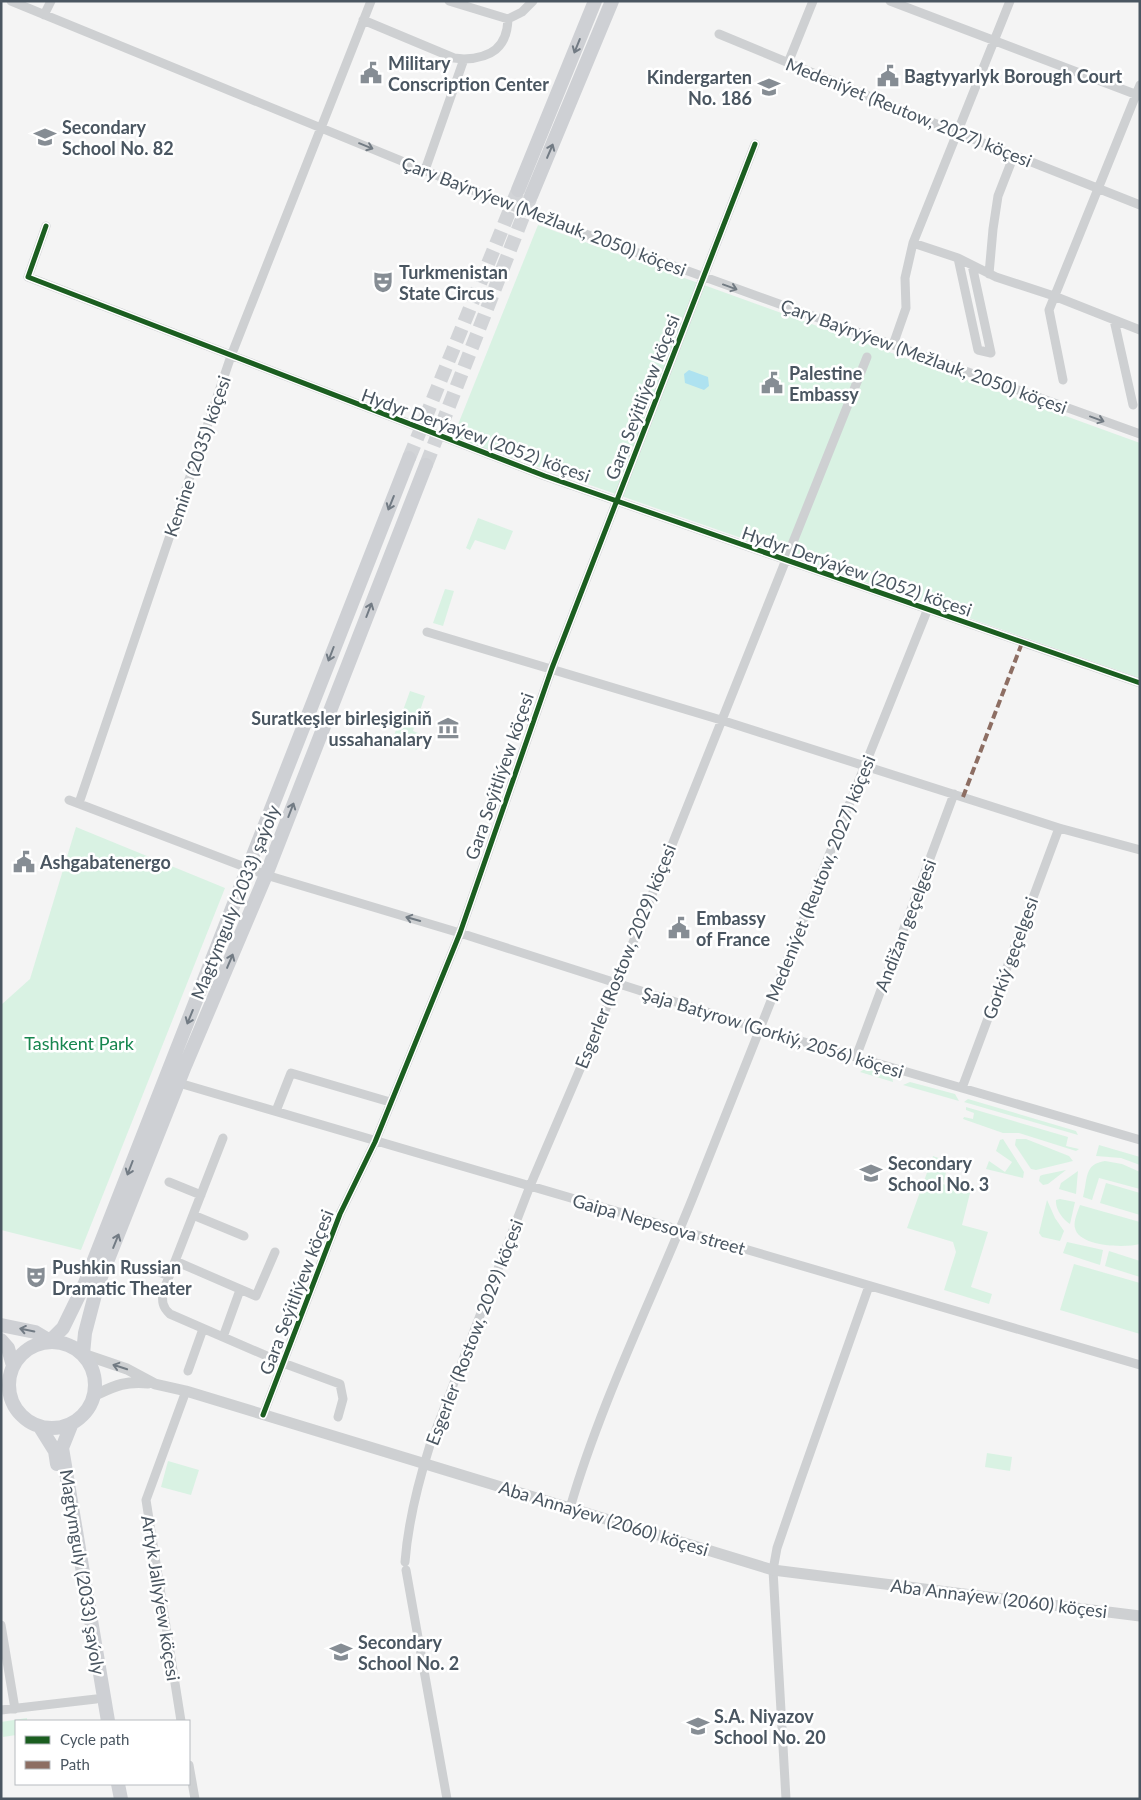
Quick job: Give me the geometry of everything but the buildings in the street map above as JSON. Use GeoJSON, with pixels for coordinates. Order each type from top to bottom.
{"type":"FeatureCollection","features":[{"type":"Feature","properties":{"kind":"main road"},"geometry":{"type":"LineString","coordinates":[[518,190],[595,1]]}},
{"type":"Feature","properties":{"kind":"main road"},"geometry":{"type":"LineString","coordinates":[[531,196],[612,1]]}},
{"type":"Feature","properties":{"kind":"main road","name":"Magtymguly (2033) şaýoly"},"geometry":{"type":"LineString","coordinates":[[50,1341],[63,1328],[85,1283],[249,870],[340,631],[410,458]]}},
{"type":"Feature","properties":{"kind":"main road","name":"Magtymguly (2033) şaýoly"},"geometry":{"type":"LineString","coordinates":[[82,1354],[85,1333],[97,1288],[179,1083],[266,875],[426,465]]}},
{"type":"Feature","properties":{"kind":"main road"},"geometry":{"type":"LineString","coordinates":[[1,1325],[35,1332],[50,1341]]}},
{"type":"Feature","properties":{"kind":"main road"},"geometry":{"type":"LineString","coordinates":[[1,1340],[8,1348],[12,1366]]}},
{"type":"Feature","properties":{"kind":"main road"},"geometry":{"type":"LineString","coordinates":[[50,1341],[60,1342],[82,1354],[93,1373],[94,1396],[85,1412],[72,1423],[53,1428],[40,1427],[20,1415],[13,1404],[9,1392],[9,1378],[12,1366],[19,1356],[29,1348],[50,1341]]}},
{"type":"Feature","properties":{"kind":"main road","name":"Magtymguly (2033) şaýoly"},"geometry":{"type":"LineString","coordinates":[[72,1423],[62,1448],[108,1720]]}},
{"type":"Feature","properties":{"kind":"main road","name":"Magtymguly (2033) şaýoly"},"geometry":{"type":"LineString","coordinates":[[40,1427],[55,1451],[100,1720]]}},
{"type":"Feature","properties":{"kind":"main road"},"geometry":{"type":"LineString","coordinates":[[109,1785],[112,1799]]}},
{"type":"Feature","properties":{"kind":"main road"},"geometry":{"type":"LineString","coordinates":[[118,1785],[121,1799]]}},
{"type":"Feature","properties":{"kind":"street","name":"Çary Baýryýew (Mežlauk, 2050) köçesi"},"geometry":{"type":"LineString","coordinates":[[11,1],[541,218],[1140,434]]}},
{"type":"Feature","properties":{"kind":"street"},"geometry":{"type":"LineString","coordinates":[[44,15],[51,1]]}},
{"type":"Feature","properties":{"kind":"street","name":"Kemine (2035) köçesi"},"geometry":{"type":"LineString","coordinates":[[79,803],[231,356],[371,1]]}},
{"type":"Feature","properties":{"kind":"street"},"geometry":{"type":"LineString","coordinates":[[449,1],[508,19],[522,12],[532,1]]}},
{"type":"Feature","properties":{"kind":"street"},"geometry":{"type":"LineString","coordinates":[[788,63],[813,1]]}},
{"type":"Feature","properties":{"kind":"street"},"geometry":{"type":"LineString","coordinates":[[890,1],[1137,95]]}},
{"type":"Feature","properties":{"kind":"street"},"geometry":{"type":"LineString","coordinates":[[893,345],[906,308],[904,278],[913,243],[1010,1]]}},
{"type":"Feature","properties":{"kind":"street"},"geometry":{"type":"LineString","coordinates":[[364,20],[454,58],[464,59],[486,56],[496,49],[506,36],[508,19]]}},
{"type":"Feature","properties":{"kind":"street","name":"Medeniýet (Reutow, 2027) köçesi"},"geometry":{"type":"LineString","coordinates":[[718,34],[958,134],[1140,205]]}},
{"type":"Feature","properties":{"kind":"street"},"geometry":{"type":"LineString","coordinates":[[425,170],[464,59]]}},
{"type":"Feature","properties":{"kind":"street"},"geometry":{"type":"LineString","coordinates":[[1063,380],[1049,310],[1100,189],[1140,85]]}},
{"type":"Feature","properties":{"kind":"street","name":"Gara Seýitliýew köçesi"},"geometry":{"type":"LineString","coordinates":[[263,1415],[340,1214],[375,1142],[460,933],[552,668],[755,144]]}},
{"type":"Feature","properties":{"kind":"street"},"geometry":{"type":"LineString","coordinates":[[990,274],[993,229],[998,196],[1014,155]]}},
{"type":"Feature","properties":{"kind":"street","name":"Hydyr Derýaýew (2052) köçesi"},"geometry":{"type":"LineString","coordinates":[[46,226],[28,277],[460,445],[616,502],[1140,683]]}},
{"type":"Feature","properties":{"kind":"street"},"geometry":{"type":"LineString","coordinates":[[913,243],[958,258],[990,274],[1054,296],[1140,330]]}},
{"type":"Feature","properties":{"kind":"street"},"geometry":{"type":"LineString","coordinates":[[958,258],[978,350],[991,353],[972,265]]}},
{"type":"Feature","properties":{"kind":"street"},"geometry":{"type":"LineString","coordinates":[[1114,320],[1133,404]]}},
{"type":"Feature","properties":{"kind":"street","name":"Esgerler (Rostow, 2029) köçesi"},"geometry":{"type":"LineString","coordinates":[[447,1799],[405,1566],[406,1540],[424,1463],[530,1186],[616,985],[867,357]]}},
{"type":"Feature","properties":{"kind":"street","name":"Medeniýet (Reutow, 2027) köçesi"},"geometry":{"type":"LineString","coordinates":[[570,1508],[588,1442],[679,1232],[927,611]]}},
{"type":"Feature","properties":{"kind":"street"},"geometry":{"type":"LineString","coordinates":[[427,632],[721,720],[1059,828],[1140,850]]}},
{"type":"Feature","properties":{"kind":"street","name":"Andižan geçelgesi"},"geometry":{"type":"LineString","coordinates":[[856,1057],[954,794]]}},
{"type":"Feature","properties":{"kind":"street","name":"Şaja Batyrow (Gorkiý, 2056) köçesi"},"geometry":{"type":"LineString","coordinates":[[69,800],[249,870],[460,933],[616,985],[760,1029],[1140,1140]]}},
{"type":"Feature","properties":{"kind":"street","name":"Gorkiý geçelgesi"},"geometry":{"type":"LineString","coordinates":[[962,1088],[1059,828]]}},
{"type":"Feature","properties":{"kind":"street"},"geometry":{"type":"LineString","coordinates":[[276,1111],[291,1073],[390,1102]]}},
{"type":"Feature","properties":{"kind":"street","name":"Gaipa Nepesova street"},"geometry":{"type":"LineString","coordinates":[[179,1083],[530,1186],[679,1232],[1140,1365]]}},
{"type":"Feature","properties":{"kind":"street"},"geometry":{"type":"LineString","coordinates":[[223,1138],[162,1292],[165,1310],[170,1314],[283,1363],[340,1384],[343,1399],[338,1417]]}},
{"type":"Feature","properties":{"kind":"street"},"geometry":{"type":"LineString","coordinates":[[169,1182],[200,1195]]}},
{"type":"Feature","properties":{"kind":"street"},"geometry":{"type":"LineString","coordinates":[[193,1215],[244,1236]]}},
{"type":"Feature","properties":{"kind":"street"},"geometry":{"type":"LineString","coordinates":[[175,1261],[254,1296],[258,1295],[275,1252]]}},
{"type":"Feature","properties":{"kind":"street"},"geometry":{"type":"LineString","coordinates":[[147,1267],[169,1276]]}},
{"type":"Feature","properties":{"kind":"street"},"geometry":{"type":"LineString","coordinates":[[786,1799],[773,1570],[778,1548],[799,1484],[869,1286]]}},
{"type":"Feature","properties":{"kind":"street"},"geometry":{"type":"LineString","coordinates":[[223,1337],[240,1290]]}},
{"type":"Feature","properties":{"kind":"street"},"geometry":{"type":"LineString","coordinates":[[188,1371],[203,1328]]}},
{"type":"Feature","properties":{"kind":"street","name":"Aba Annaýew (2060) köçesi"},"geometry":{"type":"LineString","coordinates":[[82,1354],[127,1369],[155,1384],[186,1391],[773,1570],[1140,1616]]}},
{"type":"Feature","properties":{"kind":"street"},"geometry":{"type":"LineString","coordinates":[[94,1396],[118,1384],[130,1381],[155,1384]]}},
{"type":"Feature","properties":{"kind":"street","name":"Artyk Jallyýew köçesi"},"geometry":{"type":"LineString","coordinates":[[181,1720],[146,1500],[186,1391]]}},
{"type":"Feature","properties":{"kind":"street"},"geometry":{"type":"LineString","coordinates":[[1,1625],[14,1709]]}},
{"type":"Feature","properties":{"kind":"street"},"geometry":{"type":"LineString","coordinates":[[1,1710],[96,1699]]}},
{"type":"Feature","properties":{"kind":"street"},"geometry":{"type":"LineString","coordinates":[[190,1771],[195,1799]]}},
{"type":"Feature","properties":{"kind":"green space"},"geometry":{"type":"Polygon","coordinates":[[[538,225],[1140,443],[1140,678],[453,437],[538,225]]]}},
{"type":"Feature","properties":{"kind":"green space"},"geometry":{"type":"Polygon","coordinates":[[[478,518],[513,531],[505,550],[475,540],[470,550],[466,548],[478,518]]]}},
{"type":"Feature","properties":{"kind":"green space"},"geometry":{"type":"Polygon","coordinates":[[[445,589],[454,591],[443,626],[433,623],[445,589]]]}},
{"type":"Feature","properties":{"kind":"green space"},"geometry":{"type":"Polygon","coordinates":[[[410,691],[425,696],[413,731],[423,735],[417,750],[392,741],[410,691]]]}},
{"type":"Feature","properties":{"kind":"green space","name":"Tashkent Park"},"geometry":{"type":"Polygon","coordinates":[[[76,827],[225,888],[81,1250],[1,1230],[1,1005],[30,979],[76,827]]]}},
{"type":"Feature","properties":{"kind":"green space"},"geometry":{"type":"Polygon","coordinates":[[[866,1068],[892,1075],[893,1082],[860,1072],[866,1068]]]}},
{"type":"Feature","properties":{"kind":"green space"},"geometry":{"type":"Polygon","coordinates":[[[910,1082],[955,1094],[959,1101],[903,1085],[910,1082]]]}},
{"type":"Feature","properties":{"kind":"green space"},"geometry":{"type":"Polygon","coordinates":[[[968,1099],[1076,1131],[1078,1135],[964,1102],[968,1099]]]}},
{"type":"Feature","properties":{"kind":"green space"},"geometry":{"type":"Polygon","coordinates":[[[966,1107],[1068,1137],[1066,1146],[1079,1149],[1076,1151],[1019,1133],[1003,1133],[963,1119],[964,1117],[973,1119],[974,1113],[966,1110],[966,1107]]]}},
{"type":"Feature","properties":{"kind":"green space"},"geometry":{"type":"Polygon","coordinates":[[[1003,1139],[1024,1172],[1023,1178],[986,1169],[989,1161],[1005,1172],[1012,1162],[996,1151],[1000,1140],[1003,1139]]]}},
{"type":"Feature","properties":{"kind":"green space"},"geometry":{"type":"Polygon","coordinates":[[[1016,1139],[1026,1139],[1069,1156],[1073,1161],[1036,1170],[1031,1169],[1015,1145],[1016,1139]]]}},
{"type":"Feature","properties":{"kind":"green space"},"geometry":{"type":"Polygon","coordinates":[[[1099,1145],[1140,1157],[1140,1165],[1121,1158],[1096,1156],[1099,1145]]]}},
{"type":"Feature","properties":{"kind":"green space"},"geometry":{"type":"Polygon","coordinates":[[[933,1156],[944,1160],[942,1164],[948,1165],[943,1184],[970,1193],[962,1225],[988,1232],[971,1287],[992,1294],[989,1304],[944,1290],[956,1252],[953,1242],[907,1228],[933,1156]]]}},
{"type":"Feature","properties":{"kind":"green space"},"geometry":{"type":"Polygon","coordinates":[[[1105,1161],[1122,1164],[1140,1172],[1140,1189],[1099,1178],[1092,1200],[1083,1197],[1090,1169],[1093,1165],[1105,1161]]]}},
{"type":"Feature","properties":{"kind":"green space"},"geometry":{"type":"Polygon","coordinates":[[[1066,1170],[1048,1184],[1043,1185],[1039,1181],[1042,1175],[1066,1170]]]}},
{"type":"Feature","properties":{"kind":"green space"},"geometry":{"type":"Polygon","coordinates":[[[1078,1171],[1076,1194],[1059,1189],[1061,1183],[1078,1171]]]}},
{"type":"Feature","properties":{"kind":"green space"},"geometry":{"type":"Polygon","coordinates":[[[1106,1183],[1140,1193],[1140,1215],[1100,1203],[1106,1183]]]}},
{"type":"Feature","properties":{"kind":"green space"},"geometry":{"type":"Polygon","coordinates":[[[1047,1200],[1055,1218],[1064,1231],[1060,1241],[1042,1237],[1039,1233],[1047,1200]]]}},
{"type":"Feature","properties":{"kind":"green space"},"geometry":{"type":"Polygon","coordinates":[[[1056,1200],[1075,1202],[1070,1224],[1062,1217],[1058,1210],[1056,1200]]]}},
{"type":"Feature","properties":{"kind":"green space"},"geometry":{"type":"Polygon","coordinates":[[[1080,1205],[1140,1222],[1140,1244],[1124,1246],[1103,1245],[1085,1239],[1078,1234],[1075,1228],[1076,1216],[1080,1205]]]}},
{"type":"Feature","properties":{"kind":"green space"},"geometry":{"type":"Polygon","coordinates":[[[1067,1242],[1103,1250],[1100,1265],[1063,1253],[1067,1242]]]}},
{"type":"Feature","properties":{"kind":"green space"},"geometry":{"type":"Polygon","coordinates":[[[1109,1251],[1140,1261],[1140,1277],[1105,1266],[1109,1251]]]}},
{"type":"Feature","properties":{"kind":"green space"},"geometry":{"type":"Polygon","coordinates":[[[1074,1264],[1140,1283],[1140,1334],[1060,1310],[1074,1264]]]}},
{"type":"Feature","properties":{"kind":"green space"},"geometry":{"type":"Polygon","coordinates":[[[987,1453],[1012,1457],[1010,1471],[985,1467],[987,1453]]]}},
{"type":"Feature","properties":{"kind":"green space"},"geometry":{"type":"Polygon","coordinates":[[[168,1461],[199,1470],[191,1495],[161,1487],[168,1461]]]}},
{"type":"Feature","properties":{"kind":"green space"},"geometry":{"type":"Polygon","coordinates":[[[27,1718],[27,1720],[15,1720],[15,1735],[3,1737],[1,1722],[27,1718]]]}},
{"type":"Feature","properties":{"kind":"water"},"geometry":{"type":"Polygon","coordinates":[[[689,370],[708,377],[709,386],[704,390],[685,383],[684,374],[689,370]]]}},
{"type":"Feature","properties":{"kind":"tunnel"},"geometry":{"type":"LineString","coordinates":[[409,458],[518,190]]}},
{"type":"Feature","properties":{"kind":"tunnel"},"geometry":{"type":"LineString","coordinates":[[426,465],[531,196]]}},
{"type":"Feature","properties":{"kind":"marked path"},"geometry":{"type":"LineString","coordinates":[[963,797],[1022,643]]}},
{"type":"Feature","properties":{"kind":"cycle path"},"geometry":{"type":"LineString","coordinates":[[263,1415],[340,1214],[375,1142],[460,933],[552,668],[755,144]]}},
{"type":"Feature","properties":{"kind":"cycle path"},"geometry":{"type":"LineString","coordinates":[[46,226],[28,277],[545,476],[1140,683]]}},
{"type":"Feature","properties":{"kind":"place","name":"Military Conscription Center"},"geometry":{"type":"Point","coordinates":[371,73]}},
{"type":"Feature","properties":{"kind":"place","name":"Bagtyyarlyk Borough Court"},"geometry":{"type":"Point","coordinates":[888,76]}},
{"type":"Feature","properties":{"kind":"place","name":"Kindergarten No. 186"},"geometry":{"type":"Point","coordinates":[769,87]}},
{"type":"Feature","properties":{"kind":"place","name":"Secondary School No. 82"},"geometry":{"type":"Point","coordinates":[45,137]}},
{"type":"Feature","properties":{"kind":"place","name":"Turkmenistan State Circus"},"geometry":{"type":"Point","coordinates":[383,282]}},
{"type":"Feature","properties":{"kind":"place","name":"Palestine Embassy"},"geometry":{"type":"Point","coordinates":[772,383]}},
{"type":"Feature","properties":{"kind":"place","name":"Suratkeşler birleşiginiň ussahanalary"},"geometry":{"type":"Point","coordinates":[448,728]}},
{"type":"Feature","properties":{"kind":"place","name":"Ashgabatenergo"},"geometry":{"type":"Point","coordinates":[24,862]}},
{"type":"Feature","properties":{"kind":"place","name":"Embassy of France"},"geometry":{"type":"Point","coordinates":[679,928]}},
{"type":"Feature","properties":{"kind":"place","name":"Secondary School No. 3"},"geometry":{"type":"Point","coordinates":[871,1173]}},
{"type":"Feature","properties":{"kind":"place","name":"Pushkin Russian Dramatic Theater"},"geometry":{"type":"Point","coordinates":[36,1277]}},
{"type":"Feature","properties":{"kind":"place","name":"Secondary School No. 2"},"geometry":{"type":"Point","coordinates":[341,1652]}},
{"type":"Feature","properties":{"kind":"place","name":"S.A. Niyazov School No. 20"},"geometry":{"type":"Point","coordinates":[698,1726]}}]}
